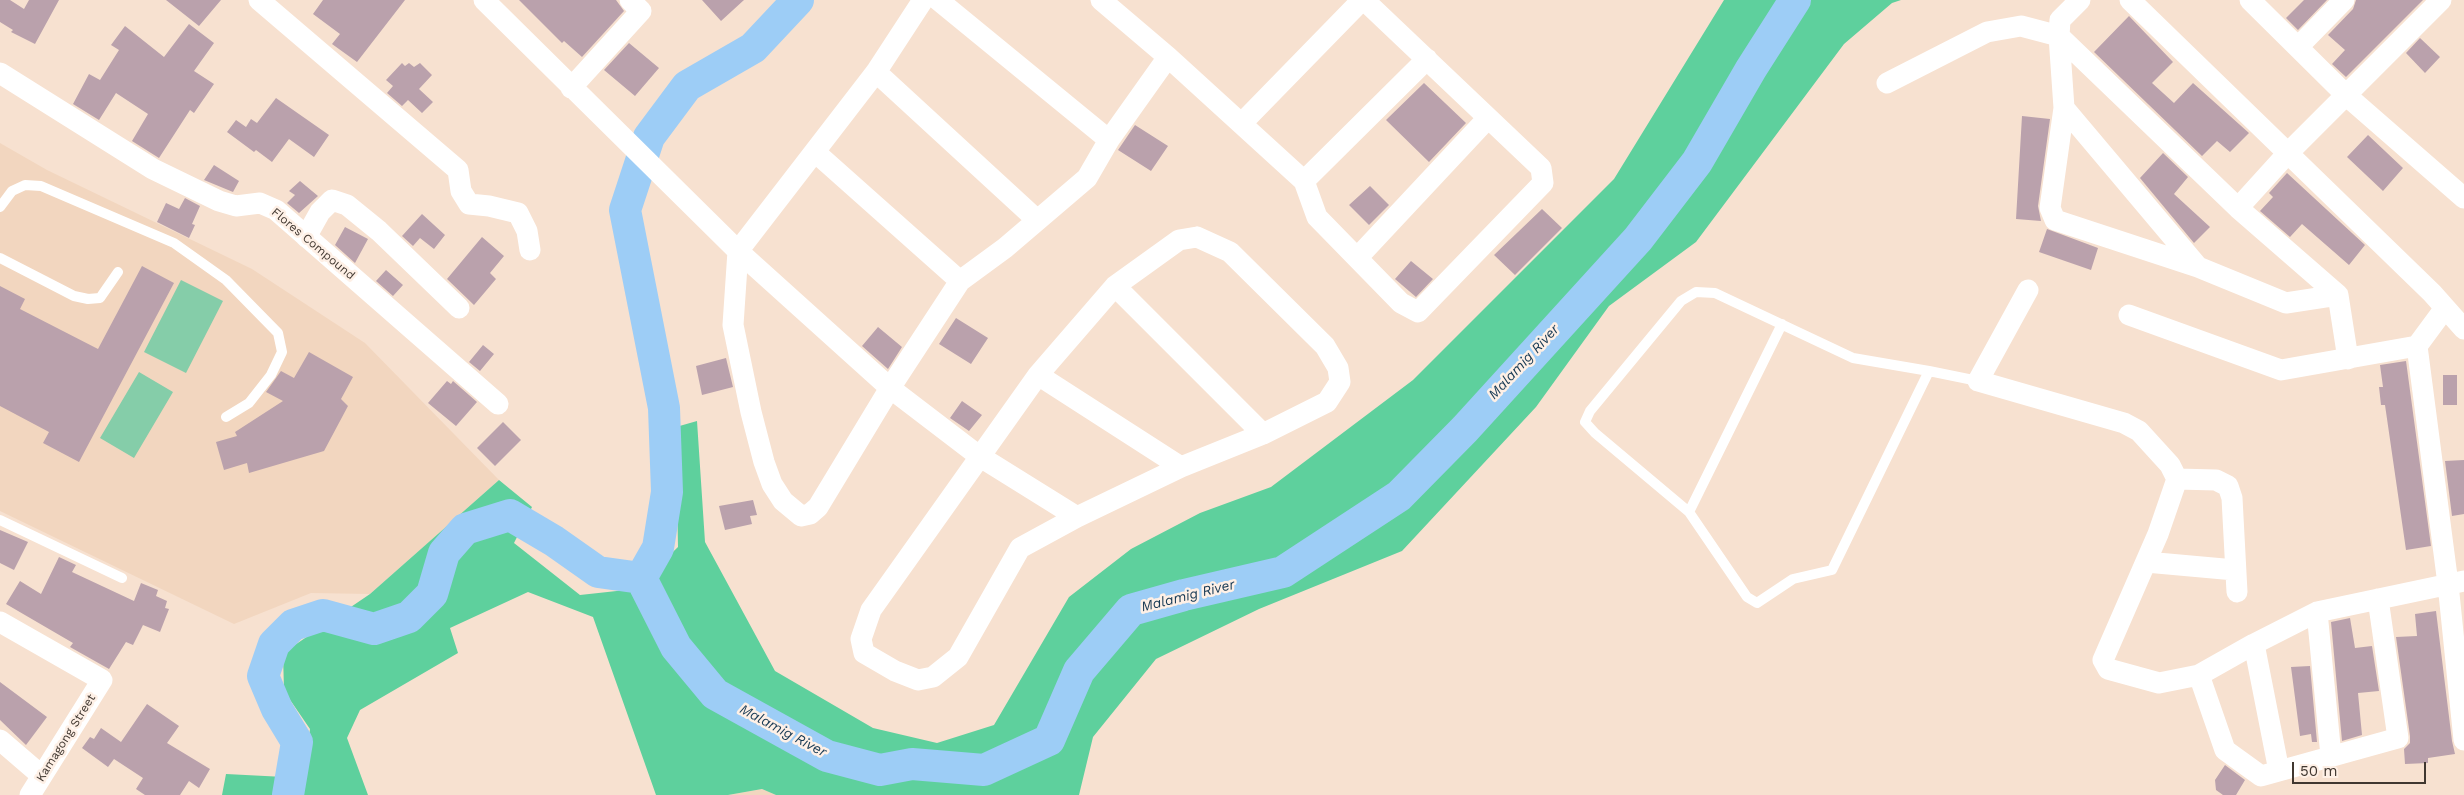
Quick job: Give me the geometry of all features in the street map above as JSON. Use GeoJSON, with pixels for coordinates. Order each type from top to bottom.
{"type":"FeatureCollection","features":[{"type":"Feature","properties":{"kind":"street"},"geometry":{"type":"LineString","coordinates":[[259,0],[458,170],[461,191],[469,204],[489,206],[518,213],[527,231],[530,250]]}},
{"type":"Feature","properties":{"kind":"street"},"geometry":{"type":"LineString","coordinates":[[484,0],[627,144],[738,251],[890,388],[979,456],[1077,517]]}},
{"type":"Feature","properties":{"kind":"street"},"geometry":{"type":"LineString","coordinates":[[571,88],[641,11],[630,0]]}},
{"type":"Feature","properties":{"kind":"street"},"geometry":{"type":"LineString","coordinates":[[923,0],[876,72],[738,251],[733,326],[751,412],[764,462],[772,484],[783,501],[801,516],[810,514],[818,507],[890,388],[960,281],[1005,248],[1087,178],[1109,140],[1168,57]]}},
{"type":"Feature","properties":{"kind":"street"},"geometry":{"type":"LineString","coordinates":[[938,0],[1109,140]]}},
{"type":"Feature","properties":{"kind":"street"},"geometry":{"type":"LineString","coordinates":[[1101,0],[1168,57],[1304,181],[1317,217],[1401,303],[1418,312],[1543,183],[1541,168],[1363,0],[1242,123]]}},
{"type":"Feature","properties":{"kind":"street"},"geometry":{"type":"LineString","coordinates":[[2080,0],[2060,20],[2059,36],[2064,108],[2050,208],[2055,220],[2198,267],[2286,303],[2338,295]]}},
{"type":"Feature","properties":{"kind":"street"},"geometry":{"type":"LineString","coordinates":[[2298,47],[2344,0]]}},
{"type":"Feature","properties":{"kind":"street"},"geometry":{"type":"LineString","coordinates":[[2238,208],[2287,154],[2441,0]]}},
{"type":"Feature","properties":{"kind":"street"},"geometry":{"type":"LineString","coordinates":[[2253,1],[2347,96],[2464,198]]}},
{"type":"Feature","properties":{"kind":"street"},"geometry":{"type":"LineString","coordinates":[[2136,2],[2464,329]]}},
{"type":"Feature","properties":{"kind":"street"},"geometry":{"type":"LineString","coordinates":[[1887,83],[1987,32],[2021,26],[2059,36],[2238,208],[2338,295],[2348,358]]}},
{"type":"Feature","properties":{"kind":"street"},"geometry":{"type":"LineString","coordinates":[[1304,181],[1427,59]]}},
{"type":"Feature","properties":{"kind":"street"},"geometry":{"type":"LineString","coordinates":[[876,72],[1037,220]]}},
{"type":"Feature","properties":{"kind":"street","name":"Flores Compound"},"geometry":{"type":"LineString","coordinates":[[0,73],[154,169],[219,200],[236,206],[260,203],[276,210],[498,404]]}},
{"type":"Feature","properties":{"kind":"street"},"geometry":{"type":"LineString","coordinates":[[2064,108],[2198,267]]}},
{"type":"Feature","properties":{"kind":"street"},"geometry":{"type":"LineString","coordinates":[[1358,257],[1488,118]]}},
{"type":"Feature","properties":{"kind":"street"},"geometry":{"type":"LineString","coordinates":[[816,152],[960,281]]}},
{"type":"Feature","properties":{"kind":"street"},"geometry":{"type":"LineString","coordinates":[[306,237],[320,212],[332,200],[347,206],[380,231],[459,308]]}},
{"type":"Feature","properties":{"kind":"street"},"geometry":{"type":"LineString","coordinates":[[1197,237],[1230,252],[1325,346],[1338,368],[1340,382],[1327,402],[1262,434],[1181,467],[1077,517],[1020,548],[958,657],[933,677],[918,680],[895,671],[864,653],[861,639],[871,610],[1038,375],[1115,286],[1179,240],[1197,237]]}},
{"type":"Feature","properties":{"kind":"street"},"geometry":{"type":"LineString","coordinates":[[1115,286],[1262,434]]}},
{"type":"Feature","properties":{"kind":"street"},"geometry":{"type":"LineString","coordinates":[[2028,290],[1978,381],[2124,423],[2140,431],[2170,465],[2178,479]]}},
{"type":"Feature","properties":{"kind":"street"},"geometry":{"type":"LineString","coordinates":[[2129,315],[2281,370],[2417,346],[2445,308]]}},
{"type":"Feature","properties":{"kind":"street"},"geometry":{"type":"LineString","coordinates":[[2417,346],[2456,583],[2464,740]]}},
{"type":"Feature","properties":{"kind":"street"},"geometry":{"type":"LineString","coordinates":[[1038,375],[1181,467]]}},
{"type":"Feature","properties":{"kind":"street"},"geometry":{"type":"LineString","coordinates":[[2178,479],[2146,562],[2103,660],[2108,670],[2159,683],[2199,675],[2317,612],[2456,583]]}},
{"type":"Feature","properties":{"kind":"street"},"geometry":{"type":"LineString","coordinates":[[2178,479],[2216,480],[2228,486],[2232,498],[2237,592]]}},
{"type":"Feature","properties":{"kind":"street"},"geometry":{"type":"LineString","coordinates":[[2146,562],[2235,570]]}},
{"type":"Feature","properties":{"kind":"street"},"geometry":{"type":"LineString","coordinates":[[2199,675],[2225,750],[2261,776],[2398,738],[2378,599]]}},
{"type":"Feature","properties":{"kind":"street"},"geometry":{"type":"LineString","coordinates":[[2317,612],[2331,756]]}},
{"type":"Feature","properties":{"kind":"street","name":"Kamagong Street"},"geometry":{"type":"LineString","coordinates":[[0,622],[102,680],[30,795]]}},
{"type":"Feature","properties":{"kind":"street"},"geometry":{"type":"LineString","coordinates":[[2254,644],[2279,771]]}},
{"type":"Feature","properties":{"kind":"street"},"geometry":{"type":"LineString","coordinates":[[0,740],[42,776]]}},
{"type":"Feature","properties":{"kind":"lane"},"geometry":{"type":"LineString","coordinates":[[0,207],[12,191],[25,185],[41,186],[174,243],[226,280],[278,333],[282,352],[271,375],[249,403],[226,417]]}},
{"type":"Feature","properties":{"kind":"lane"},"geometry":{"type":"LineString","coordinates":[[0,258],[74,296],[88,299],[100,298],[118,272]]}},
{"type":"Feature","properties":{"kind":"lane"},"geometry":{"type":"LineString","coordinates":[[1929,371],[1832,570],[1793,579],[1757,603],[1747,597],[1690,512],[1594,433],[1586,422],[1590,411],[1681,301],[1696,292],[1715,293],[1852,358],[1929,371],[1978,381]]}},
{"type":"Feature","properties":{"kind":"lane"},"geometry":{"type":"LineString","coordinates":[[1690,512],[1782,324]]}},
{"type":"Feature","properties":{"kind":"lane"},"geometry":{"type":"LineString","coordinates":[[0,520],[122,578]]}},
{"type":"Feature","properties":{"kind":"shaded area"},"geometry":{"type":"Polygon","coordinates":[[[0,143],[47,170],[252,269],[365,343],[499,480],[370,594],[311,593],[234,624],[0,511],[0,143]]]}},
{"type":"Feature","properties":{"kind":"shaded area"},"geometry":{"type":"Polygon","coordinates":[[[762,789],[776,795],[728,795],[762,789]]]}},
{"type":"Feature","properties":{"kind":"green space"},"geometry":{"type":"Polygon","coordinates":[[[1724,0],[1901,0],[1892,3],[1844,44],[1696,242],[1609,306],[1536,407],[1402,551],[1259,609],[1156,659],[1093,737],[1079,795],[776,795],[762,789],[728,795],[656,795],[593,617],[528,592],[450,628],[458,653],[360,710],[347,738],[368,795],[222,795],[226,774],[304,778],[310,729],[284,691],[283,653],[370,594],[499,480],[532,507],[514,543],[580,595],[635,589],[678,547],[676,427],[697,421],[705,542],[775,671],[873,728],[937,743],[994,725],[1069,597],[1131,549],[1200,513],[1271,487],[1413,380],[1614,179],[1724,0]]]}},
{"type":"Feature","properties":{"kind":"green space"},"geometry":{"type":"Polygon","coordinates":[[[181,280],[223,301],[186,373],[144,352],[181,280]]]}},
{"type":"Feature","properties":{"kind":"green space"},"geometry":{"type":"Polygon","coordinates":[[[139,372],[173,392],[134,458],[100,438],[139,372]]]}},
{"type":"Feature","properties":{"kind":"building"},"geometry":{"type":"Polygon","coordinates":[[[0,0],[10,0],[24,9],[29,0],[59,0],[35,44],[11,32],[13,30],[0,22],[0,0]]]}},
{"type":"Feature","properties":{"kind":"building"},"geometry":{"type":"Polygon","coordinates":[[[166,0],[221,0],[199,26],[166,0]]]}},
{"type":"Feature","properties":{"kind":"building"},"geometry":{"type":"Polygon","coordinates":[[[323,0],[405,0],[357,62],[332,44],[340,34],[313,14],[323,0]]]}},
{"type":"Feature","properties":{"kind":"building"},"geometry":{"type":"Polygon","coordinates":[[[519,0],[616,0],[624,11],[582,57],[564,41],[562,43],[519,0]]]}},
{"type":"Feature","properties":{"kind":"building"},"geometry":{"type":"Polygon","coordinates":[[[702,0],[744,0],[721,21],[702,0]]]}},
{"type":"Feature","properties":{"kind":"building"},"geometry":{"type":"Polygon","coordinates":[[[2304,0],[2327,0],[2298,30],[2286,18],[2304,0]]]}},
{"type":"Feature","properties":{"kind":"building"},"geometry":{"type":"Polygon","coordinates":[[[2356,0],[2423,0],[2346,77],[2332,64],[2345,50],[2328,35],[2353,9],[2356,0]]]}},
{"type":"Feature","properties":{"kind":"building"},"geometry":{"type":"Polygon","coordinates":[[[2129,16],[2173,62],[2152,83],[2174,103],[2193,83],[2249,133],[2230,152],[2217,141],[2202,156],[2094,52],[2129,16]]]}},
{"type":"Feature","properties":{"kind":"building"},"geometry":{"type":"Polygon","coordinates":[[[189,24],[214,43],[194,71],[214,84],[194,113],[190,110],[159,158],[132,141],[148,114],[116,93],[99,120],[73,104],[89,74],[100,80],[119,50],[111,45],[125,26],[164,57],[189,24]]]}},
{"type":"Feature","properties":{"kind":"building"},"geometry":{"type":"Polygon","coordinates":[[[2420,38],[2440,57],[2425,73],[2406,53],[2420,38]]]}},
{"type":"Feature","properties":{"kind":"building"},"geometry":{"type":"Polygon","coordinates":[[[629,43],[659,68],[635,96],[604,70],[629,43]]]}},
{"type":"Feature","properties":{"kind":"building"},"geometry":{"type":"Polygon","coordinates":[[[402,63],[405,66],[409,63],[414,67],[420,63],[432,75],[419,89],[433,102],[422,113],[408,100],[402,106],[387,93],[393,86],[386,80],[402,63]]]}},
{"type":"Feature","properties":{"kind":"building"},"geometry":{"type":"Polygon","coordinates":[[[1424,83],[1466,123],[1429,162],[1386,120],[1424,83]]]}},
{"type":"Feature","properties":{"kind":"building"},"geometry":{"type":"Polygon","coordinates":[[[276,98],[329,135],[314,157],[289,139],[272,162],[256,150],[254,152],[227,132],[236,120],[246,127],[251,119],[257,123],[276,98]]]}},
{"type":"Feature","properties":{"kind":"building"},"geometry":{"type":"Polygon","coordinates":[[[2022,116],[2050,119],[2038,206],[2041,221],[2016,219],[2022,116]]]}},
{"type":"Feature","properties":{"kind":"building"},"geometry":{"type":"Polygon","coordinates":[[[1135,125],[1168,146],[1151,171],[1118,150],[1135,125]]]}},
{"type":"Feature","properties":{"kind":"building"},"geometry":{"type":"Polygon","coordinates":[[[2368,135],[2403,168],[2383,191],[2347,157],[2368,135]]]}},
{"type":"Feature","properties":{"kind":"building"},"geometry":{"type":"Polygon","coordinates":[[[2163,153],[2188,177],[2174,194],[2210,227],[2194,243],[2140,178],[2163,153]]]}},
{"type":"Feature","properties":{"kind":"building"},"geometry":{"type":"Polygon","coordinates":[[[214,165],[239,181],[233,192],[204,180],[214,165]]]}},
{"type":"Feature","properties":{"kind":"building"},"geometry":{"type":"Polygon","coordinates":[[[2287,173],[2365,245],[2349,265],[2302,224],[2290,237],[2260,211],[2273,197],[2269,193],[2287,173]]]}},
{"type":"Feature","properties":{"kind":"building"},"geometry":{"type":"Polygon","coordinates":[[[300,181],[318,196],[299,213],[287,203],[295,195],[289,191],[300,181]]]}},
{"type":"Feature","properties":{"kind":"building"},"geometry":{"type":"Polygon","coordinates":[[[1370,186],[1389,205],[1369,225],[1349,205],[1370,186]]]}},
{"type":"Feature","properties":{"kind":"building"},"geometry":{"type":"Polygon","coordinates":[[[185,198],[200,206],[192,224],[195,225],[189,238],[157,222],[166,203],[179,209],[185,198]]]}},
{"type":"Feature","properties":{"kind":"building"},"geometry":{"type":"Polygon","coordinates":[[[1542,209],[1562,228],[1515,275],[1494,255],[1542,209]]]}},
{"type":"Feature","properties":{"kind":"building"},"geometry":{"type":"Polygon","coordinates":[[[422,214],[445,235],[434,249],[420,238],[413,246],[402,236],[422,214]]]}},
{"type":"Feature","properties":{"kind":"building"},"geometry":{"type":"Polygon","coordinates":[[[345,227],[368,239],[355,263],[335,245],[345,227]]]}},
{"type":"Feature","properties":{"kind":"building"},"geometry":{"type":"Polygon","coordinates":[[[2047,229],[2098,248],[2091,270],[2039,252],[2047,229]]]}},
{"type":"Feature","properties":{"kind":"building"},"geometry":{"type":"Polygon","coordinates":[[[482,237],[504,256],[490,273],[496,279],[474,305],[447,279],[482,237]]]}},
{"type":"Feature","properties":{"kind":"building"},"geometry":{"type":"Polygon","coordinates":[[[1411,261],[1433,279],[1416,297],[1395,279],[1411,261]]]}},
{"type":"Feature","properties":{"kind":"building"},"geometry":{"type":"Polygon","coordinates":[[[142,266],[174,283],[79,462],[43,443],[49,432],[0,406],[0,286],[25,299],[20,309],[98,349],[142,266]]]}},
{"type":"Feature","properties":{"kind":"building"},"geometry":{"type":"Polygon","coordinates":[[[386,270],[403,285],[393,296],[376,281],[386,270]]]}},
{"type":"Feature","properties":{"kind":"building"},"geometry":{"type":"Polygon","coordinates":[[[956,318],[988,338],[971,364],[939,344],[956,318]]]}},
{"type":"Feature","properties":{"kind":"building"},"geometry":{"type":"Polygon","coordinates":[[[878,327],[902,347],[888,369],[862,346],[878,327]]]}},
{"type":"Feature","properties":{"kind":"building"},"geometry":{"type":"Polygon","coordinates":[[[483,345],[494,354],[480,371],[469,362],[483,345]]]}},
{"type":"Feature","properties":{"kind":"building"},"geometry":{"type":"Polygon","coordinates":[[[309,352],[353,377],[341,399],[348,406],[324,451],[249,473],[247,463],[224,470],[216,442],[237,436],[235,432],[283,401],[266,392],[281,371],[294,378],[309,352]]]}},
{"type":"Feature","properties":{"kind":"building"},"geometry":{"type":"Polygon","coordinates":[[[726,358],[733,387],[702,395],[696,366],[726,358]]]}},
{"type":"Feature","properties":{"kind":"building"},"geometry":{"type":"Polygon","coordinates":[[[2406,361],[2431,546],[2406,550],[2385,405],[2381,405],[2379,387],[2383,387],[2380,365],[2406,361]]]}},
{"type":"Feature","properties":{"kind":"building"},"geometry":{"type":"Polygon","coordinates":[[[2443,375],[2457,375],[2457,405],[2443,405],[2443,375]]]}},
{"type":"Feature","properties":{"kind":"building"},"geometry":{"type":"Polygon","coordinates":[[[447,381],[451,384],[453,381],[477,402],[456,426],[428,403],[447,381]]]}},
{"type":"Feature","properties":{"kind":"building"},"geometry":{"type":"Polygon","coordinates":[[[962,401],[982,415],[969,431],[950,418],[962,401]]]}},
{"type":"Feature","properties":{"kind":"building"},"geometry":{"type":"Polygon","coordinates":[[[503,422],[521,440],[495,466],[477,448],[503,422]]]}},
{"type":"Feature","properties":{"kind":"building"},"geometry":{"type":"Polygon","coordinates":[[[2464,460],[2464,514],[2452,516],[2445,461],[2464,460]]]}},
{"type":"Feature","properties":{"kind":"building"},"geometry":{"type":"Polygon","coordinates":[[[753,500],[757,515],[750,516],[752,524],[725,530],[719,506],[753,500]]]}},
{"type":"Feature","properties":{"kind":"building"},"geometry":{"type":"Polygon","coordinates":[[[0,530],[28,542],[14,570],[0,563],[0,530]]]}},
{"type":"Feature","properties":{"kind":"building"},"geometry":{"type":"Polygon","coordinates":[[[59,557],[76,565],[72,572],[134,601],[141,583],[158,590],[156,596],[167,601],[165,608],[169,609],[160,632],[143,625],[133,645],[126,642],[109,669],[70,647],[73,643],[6,604],[20,581],[41,594],[59,557]]]}},
{"type":"Feature","properties":{"kind":"building"},"geometry":{"type":"Polygon","coordinates":[[[2436,611],[2455,754],[2428,758],[2428,763],[2405,764],[2404,749],[2410,743],[2410,736],[2396,637],[2417,636],[2415,614],[2436,611]]]}},
{"type":"Feature","properties":{"kind":"building"},"geometry":{"type":"Polygon","coordinates":[[[2350,618],[2355,648],[2372,646],[2379,691],[2358,693],[2362,735],[2342,741],[2331,622],[2350,618]]]}},
{"type":"Feature","properties":{"kind":"building"},"geometry":{"type":"Polygon","coordinates":[[[2310,666],[2317,742],[2312,742],[2311,734],[2300,736],[2291,667],[2310,666]]]}},
{"type":"Feature","properties":{"kind":"building"},"geometry":{"type":"Polygon","coordinates":[[[0,682],[47,717],[26,745],[0,720],[0,682]]]}},
{"type":"Feature","properties":{"kind":"building"},"geometry":{"type":"Polygon","coordinates":[[[147,704],[179,726],[167,743],[210,769],[199,788],[189,781],[180,795],[145,795],[136,789],[143,778],[114,759],[108,767],[82,748],[90,737],[94,739],[101,728],[121,742],[147,704]]]}},
{"type":"Feature","properties":{"kind":"building"},"geometry":{"type":"Polygon","coordinates":[[[2225,765],[2245,780],[2236,795],[2223,795],[2216,790],[2215,780],[2225,765]]]}},
{"type":"Feature","properties":{"kind":"waterway"},"geometry":{"type":"LineString","coordinates":[[641,578],[658,548],[667,492],[664,408],[625,210],[649,137],[687,86],[753,48],[798,0]]}},
{"type":"Feature","properties":{"kind":"waterway","name":"Malamig River"},"geometry":{"type":"LineString","coordinates":[[641,578],[676,647],[715,694],[827,756],[880,770],[912,764],[984,770],[1049,740],[1079,671],[1131,610],[1184,595],[1283,572],[1399,496],[1465,429],[1638,239],[1697,162],[1751,69],[1795,0]]}},
{"type":"Feature","properties":{"kind":"waterway","name":"Malamig River"},"geometry":{"type":"LineString","coordinates":[[288,795],[297,742],[277,709],[263,676],[274,644],[293,625],[323,615],[374,629],[409,617],[432,594],[444,553],[465,529],[510,515],[554,541],[598,572],[641,578]]}}]}
